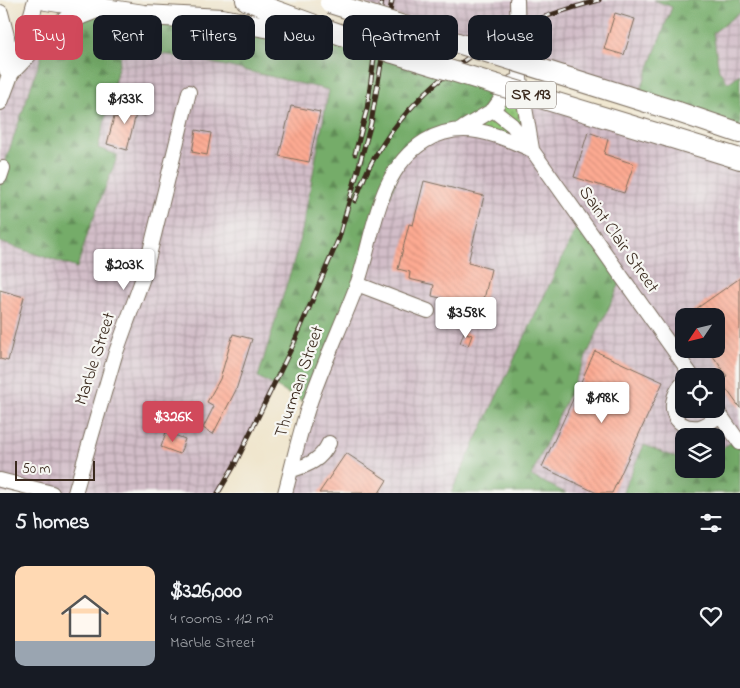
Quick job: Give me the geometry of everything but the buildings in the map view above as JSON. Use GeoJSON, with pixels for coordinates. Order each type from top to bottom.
{"type":"FeatureCollection","features":[{"type":"Feature","properties":{"kind":"highway"},"geometry":{"type":"LineString","coordinates":[[46,0],[144,15],[222,19],[265,25]]}},
{"type":"Feature","properties":{"kind":"highway"},"geometry":{"type":"LineString","coordinates":[[246,0],[282,15]]}},
{"type":"Feature","properties":{"kind":"highway","name":"SR 193"},"geometry":{"type":"LineString","coordinates":[[354,0],[379,15]]}},
{"type":"Feature","properties":{"kind":"highway"},"geometry":{"type":"LineString","coordinates":[[325,2],[367,15]]}},
{"type":"Feature","properties":{"kind":"highway"},"geometry":{"type":"LineString","coordinates":[[9,76],[42,37],[54,28],[94,8]]}},
{"type":"Feature","properties":{"kind":"highway","name":"SR 193"},"geometry":{"type":"LineString","coordinates":[[333,35],[669,137],[735,159]]}},
{"type":"Feature","properties":{"kind":"highway","name":"SR 193"},"geometry":{"type":"LineString","coordinates":[[458,43],[740,133]]}},
{"type":"Feature","properties":{"kind":"highway"},"geometry":{"type":"LineString","coordinates":[[716,125],[740,128]]}},
{"type":"Feature","properties":{"kind":"main road"},"geometry":{"type":"LineString","coordinates":[[0,102],[36,0]]}},
{"type":"Feature","properties":{"kind":"main road"},"geometry":{"type":"LineString","coordinates":[[0,14],[6,36],[9,76]]}},
{"type":"Feature","properties":{"kind":"street","name":"Saint Clair Street"},"geometry":{"type":"LineString","coordinates":[[517,0],[519,72],[532,150]]}},
{"type":"Feature","properties":{"kind":"street"},"geometry":{"type":"LineString","coordinates":[[463,128],[493,110],[519,72]]}},
{"type":"Feature","properties":{"kind":"street","name":"Marble Street"},"geometry":{"type":"LineString","coordinates":[[75,493],[115,355],[145,272],[189,92]]}},
{"type":"Feature","properties":{"kind":"street","name":"Saint Clair Street"},"geometry":{"type":"LineString","coordinates":[[493,110],[512,125],[532,150],[683,368]]}},
{"type":"Feature","properties":{"kind":"street"},"geometry":{"type":"LineString","coordinates":[[463,128],[504,137],[532,150]]}},
{"type":"Feature","properties":{"kind":"street","name":"Thurman Street"},"geometry":{"type":"LineString","coordinates":[[285,493],[309,405],[357,284],[382,198],[395,170],[405,157],[424,141],[436,135],[463,128]]}},
{"type":"Feature","properties":{"kind":"street"},"geometry":{"type":"LineString","coordinates":[[357,284],[382,300],[428,311]]}},
{"type":"Feature","properties":{"kind":"street"},"geometry":{"type":"LineString","coordinates":[[675,392],[671,404],[675,418]]}},
{"type":"Feature","properties":{"kind":"street"},"geometry":{"type":"LineString","coordinates":[[675,418],[684,426],[701,427],[711,418]]}},
{"type":"Feature","properties":{"kind":"street"},"geometry":{"type":"LineString","coordinates":[[722,418],[740,443]]}},
{"type":"Feature","properties":{"kind":"street"},"geometry":{"type":"LineString","coordinates":[[292,470],[313,462],[326,449],[329,443]]}},
{"type":"Feature","properties":{"kind":"street"},"geometry":{"type":"LineString","coordinates":[[0,480],[52,493]]}},
{"type":"Feature","properties":{"kind":"shaded area"},"geometry":{"type":"Polygon","coordinates":[[[353,0],[654,0],[673,7],[637,99],[525,60],[552,60],[552,15],[468,15],[468,40],[458,37],[458,15],[396,15],[353,0]]]}},
{"type":"Feature","properties":{"kind":"shaded area"},"geometry":{"type":"Polygon","coordinates":[[[740,12],[740,74],[728,83],[719,70],[713,33],[740,12]]]}},
{"type":"Feature","properties":{"kind":"shaded area"},"geometry":{"type":"Polygon","coordinates":[[[162,54],[172,55],[172,60],[204,61],[330,90],[300,241],[258,376],[275,387],[218,493],[0,493],[0,242],[77,268],[88,232],[118,155],[98,148],[120,60],[162,60],[162,54]]]}},
{"type":"Feature","properties":{"kind":"shaded area"},"geometry":{"type":"Polygon","coordinates":[[[30,60],[40,60],[0,177],[0,102],[30,60]]]}},
{"type":"Feature","properties":{"kind":"shaded area"},"geometry":{"type":"Polygon","coordinates":[[[525,93],[740,163],[740,443],[736,438],[725,446],[725,428],[675,428],[675,458],[644,446],[622,493],[566,493],[531,477],[622,279],[580,220],[451,493],[285,493],[300,433],[405,157],[525,93]]]}},
{"type":"Feature","properties":{"kind":"green space"},"geometry":{"type":"Polygon","coordinates":[[[654,0],[740,0],[740,12],[713,33],[719,70],[728,83],[740,74],[740,128],[637,99],[672,7],[654,0]]]}},
{"type":"Feature","properties":{"kind":"green space"},"geometry":{"type":"Polygon","coordinates":[[[82,13],[109,15],[93,15],[93,60],[120,60],[98,148],[118,155],[88,232],[77,268],[0,242],[0,177],[40,60],[83,60],[83,15],[78,15],[82,13]]]}},
{"type":"Feature","properties":{"kind":"green space"},"geometry":{"type":"Polygon","coordinates":[[[162,19],[172,20],[172,55],[162,54],[162,19]]]}},
{"type":"Feature","properties":{"kind":"green space"},"geometry":{"type":"Polygon","coordinates":[[[255,26],[265,26],[265,60],[333,60],[333,43],[343,45],[343,60],[399,60],[509,89],[502,100],[405,157],[309,405],[258,377],[300,241],[329,90],[198,60],[255,60],[255,26]]]}},
{"type":"Feature","properties":{"kind":"green space"},"geometry":{"type":"Polygon","coordinates":[[[519,72],[532,150],[463,128],[519,72]]]}},
{"type":"Feature","properties":{"kind":"green space"},"geometry":{"type":"Polygon","coordinates":[[[580,220],[622,279],[531,476],[566,493],[451,493],[580,220]]]}},
{"type":"Feature","properties":{"kind":"green space"},"geometry":{"type":"Polygon","coordinates":[[[737,438],[740,443],[740,493],[622,493],[644,445],[675,457],[675,478],[725,478],[725,447],[737,438]]]}},
{"type":"Feature","properties":{"kind":"railway"},"geometry":{"type":"LineString","coordinates":[[355,154],[367,109],[382,0]]}},
{"type":"Feature","properties":{"kind":"railway"},"geometry":{"type":"LineString","coordinates":[[218,493],[234,466],[293,345],[339,238],[371,123],[392,0]]}},
{"type":"Feature","properties":{"kind":"railway"},"geometry":{"type":"LineString","coordinates":[[355,201],[365,176],[385,141],[417,101],[455,67],[476,52],[520,27],[549,15],[599,0]]}}]}
